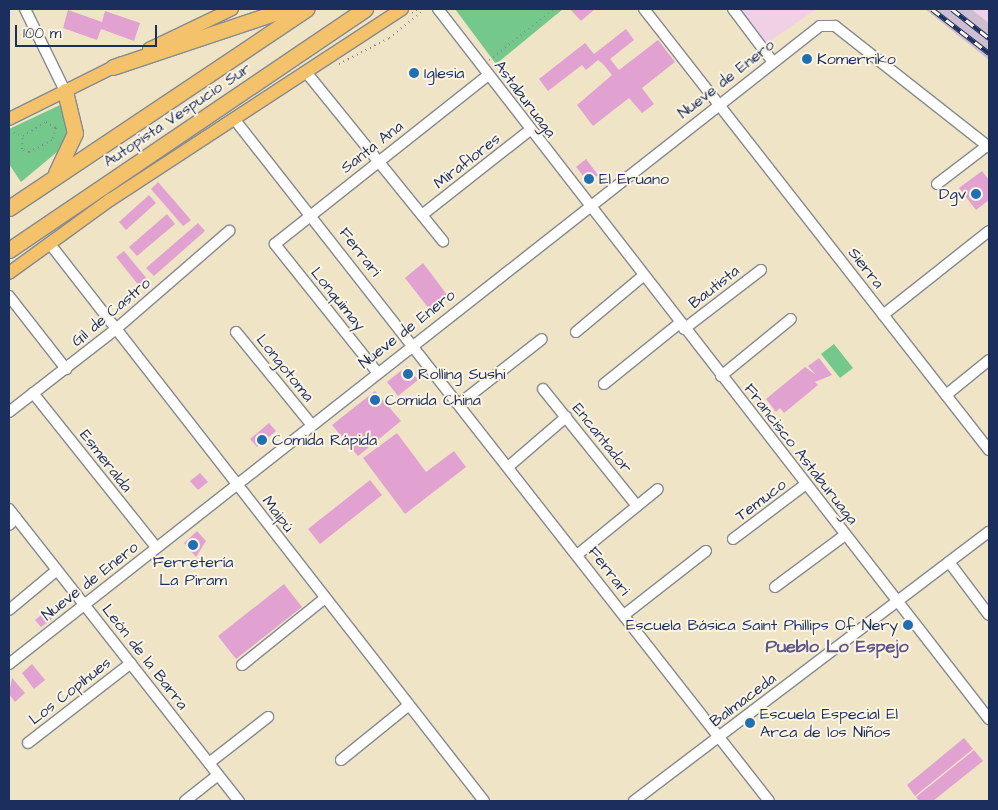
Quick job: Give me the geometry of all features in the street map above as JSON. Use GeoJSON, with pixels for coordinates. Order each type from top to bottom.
{"type":"FeatureCollection","features":[{"type":"Feature","properties":{"kind":"highway"},"geometry":{"type":"LineString","coordinates":[[113,67],[286,9]]}},
{"type":"Feature","properties":{"kind":"highway","name":"Autopista Vespucio Sur"},"geometry":{"type":"LineString","coordinates":[[9,208],[306,9]]}},
{"type":"Feature","properties":{"kind":"highway","name":"Autopista Vespucio Sur"},"geometry":{"type":"LineString","coordinates":[[9,250],[365,9]]}},
{"type":"Feature","properties":{"kind":"highway"},"geometry":{"type":"LineString","coordinates":[[51,180],[68,156],[76,133],[65,91]]}},
{"type":"Feature","properties":{"kind":"main road"},"geometry":{"type":"LineString","coordinates":[[9,119],[232,9]]}},
{"type":"Feature","properties":{"kind":"main road"},"geometry":{"type":"LineString","coordinates":[[9,273],[306,72],[408,10]]}},
{"type":"Feature","properties":{"kind":"street"},"geometry":{"type":"LineString","coordinates":[[25,9],[65,91]]}},
{"type":"Feature","properties":{"kind":"street","name":"Astaburuaga"},"geometry":{"type":"LineString","coordinates":[[438,9],[589,207]]}},
{"type":"Feature","properties":{"kind":"street","name":"Sierra"},"geometry":{"type":"LineString","coordinates":[[644,9],[989,450]]}},
{"type":"Feature","properties":{"kind":"street"},"geometry":{"type":"LineString","coordinates":[[733,9],[773,62]]}},
{"type":"Feature","properties":{"kind":"street","name":"Nueve de Enero"},"geometry":{"type":"LineString","coordinates":[[9,664],[412,344],[719,104],[773,62],[828,24],[988,146]]}},
{"type":"Feature","properties":{"kind":"street","name":"Santa Ana"},"geometry":{"type":"LineString","coordinates":[[275,244],[485,71]]}},
{"type":"Feature","properties":{"kind":"street"},"geometry":{"type":"LineString","coordinates":[[306,72],[442,241]]}},
{"type":"Feature","properties":{"kind":"street","name":"Ferrari"},"geometry":{"type":"LineString","coordinates":[[235,120],[311,214],[769,801]]}},
{"type":"Feature","properties":{"kind":"street","name":"Miraflores"},"geometry":{"type":"LineString","coordinates":[[422,215],[530,130]]}},
{"type":"Feature","properties":{"kind":"street"},"geometry":{"type":"LineString","coordinates":[[937,184],[988,146]]}},
{"type":"Feature","properties":{"kind":"street","name":"Francisco Astaburuaga"},"geometry":{"type":"LineString","coordinates":[[589,207],[989,719]]}},
{"type":"Feature","properties":{"kind":"street","name":"Gil de Castro"},"geometry":{"type":"LineString","coordinates":[[10,407],[34,393],[116,329],[229,231]]}},
{"type":"Feature","properties":{"kind":"street"},"geometry":{"type":"LineString","coordinates":[[882,315],[989,231]]}},
{"type":"Feature","properties":{"kind":"street","name":"Maipú"},"geometry":{"type":"LineString","coordinates":[[50,244],[484,801]]}},
{"type":"Feature","properties":{"kind":"street","name":"Lonquimay"},"geometry":{"type":"LineString","coordinates":[[275,244],[377,372]]}},
{"type":"Feature","properties":{"kind":"street","name":"Bautista"},"geometry":{"type":"LineString","coordinates":[[604,384],[761,270]]}},
{"type":"Feature","properties":{"kind":"street"},"geometry":{"type":"LineString","coordinates":[[576,332],[643,276]]}},
{"type":"Feature","properties":{"kind":"street"},"geometry":{"type":"LineString","coordinates":[[9,296],[66,369]]}},
{"type":"Feature","properties":{"kind":"street"},"geometry":{"type":"LineString","coordinates":[[721,376],[791,319]]}},
{"type":"Feature","properties":{"kind":"street","name":"Longotoma"},"geometry":{"type":"LineString","coordinates":[[236,332],[311,424]]}},
{"type":"Feature","properties":{"kind":"street"},"geometry":{"type":"LineString","coordinates":[[459,404],[542,339]]}},
{"type":"Feature","properties":{"kind":"street"},"geometry":{"type":"LineString","coordinates":[[946,394],[989,360]]}},
{"type":"Feature","properties":{"kind":"street","name":"Encantador"},"geometry":{"type":"LineString","coordinates":[[543,388],[637,506]]}},
{"type":"Feature","properties":{"kind":"street","name":"Esmeralda"},"geometry":{"type":"LineString","coordinates":[[34,393],[156,547]]}},
{"type":"Feature","properties":{"kind":"street"},"geometry":{"type":"LineString","coordinates":[[508,467],[566,417]]}},
{"type":"Feature","properties":{"kind":"street","name":"Temuco"},"geometry":{"type":"LineString","coordinates":[[734,539],[806,484]]}},
{"type":"Feature","properties":{"kind":"street"},"geometry":{"type":"LineString","coordinates":[[577,555],[658,489]]}},
{"type":"Feature","properties":{"kind":"street","name":"León de la Barra"},"geometry":{"type":"LineString","coordinates":[[9,509],[12,522],[57,570],[85,604],[239,801]]}},
{"type":"Feature","properties":{"kind":"street","name":"Balmaceda"},"geometry":{"type":"LineString","coordinates":[[634,801],[989,532]]}},
{"type":"Feature","properties":{"kind":"street"},"geometry":{"type":"LineString","coordinates":[[775,587],[845,535]]}},
{"type":"Feature","properties":{"kind":"street","name":"Ferrari"},"geometry":{"type":"LineString","coordinates":[[624,615],[706,551]]}},
{"type":"Feature","properties":{"kind":"street"},"geometry":{"type":"LineString","coordinates":[[949,562],[989,614]]}},
{"type":"Feature","properties":{"kind":"street"},"geometry":{"type":"LineString","coordinates":[[9,610],[57,570]]}},
{"type":"Feature","properties":{"kind":"street"},"geometry":{"type":"LineString","coordinates":[[242,664],[325,598]]}},
{"type":"Feature","properties":{"kind":"street","name":"Los Copihues"},"geometry":{"type":"LineString","coordinates":[[28,742],[131,663]]}},
{"type":"Feature","properties":{"kind":"street"},"geometry":{"type":"LineString","coordinates":[[341,760],[408,705]]}},
{"type":"Feature","properties":{"kind":"street"},"geometry":{"type":"LineString","coordinates":[[209,764],[268,717]]}},
{"type":"Feature","properties":{"kind":"street"},"geometry":{"type":"LineString","coordinates":[[185,801],[218,775]]}},
{"type":"Feature","properties":{"kind":"path"},"geometry":{"type":"LineString","coordinates":[[408,10],[418,9]]}},
{"type":"Feature","properties":{"kind":"path"},"geometry":{"type":"LineString","coordinates":[[325,60],[330,66],[341,63],[389,38],[424,9]]}},
{"type":"Feature","properties":{"kind":"path"},"geometry":{"type":"LineString","coordinates":[[485,71],[554,9]]}},
{"type":"Feature","properties":{"kind":"path"},"geometry":{"type":"LineString","coordinates":[[46,122],[57,134],[29,152],[22,149],[22,136],[46,122]]}},
{"type":"Feature","properties":{"kind":"path"},"geometry":{"type":"LineString","coordinates":[[9,131],[22,136]]}},
{"type":"Feature","properties":{"kind":"shaded area"},"geometry":{"type":"Polygon","coordinates":[[[729,9],[816,9],[760,48],[729,9]]]}},
{"type":"Feature","properties":{"kind":"shaded area"},"geometry":{"type":"Polygon","coordinates":[[[925,9],[971,9],[989,23],[989,60],[925,9]]]}},
{"type":"Feature","properties":{"kind":"shaded area"},"geometry":{"type":"Polygon","coordinates":[[[971,9],[989,9],[989,23],[971,9]]]}},
{"type":"Feature","properties":{"kind":"green space"},"geometry":{"type":"Polygon","coordinates":[[[455,9],[563,9],[496,64],[455,9]]]}},
{"type":"Feature","properties":{"kind":"green space"},"geometry":{"type":"Polygon","coordinates":[[[60,105],[69,132],[63,147],[21,182],[9,164],[9,129],[60,105]]]}},
{"type":"Feature","properties":{"kind":"green space"},"geometry":{"type":"Polygon","coordinates":[[[834,344],[853,368],[840,378],[821,354],[834,344]]]}},
{"type":"Feature","properties":{"kind":"building"},"geometry":{"type":"Polygon","coordinates":[[[570,9],[595,9],[581,21],[570,9]]]}},
{"type":"Feature","properties":{"kind":"building"},"geometry":{"type":"Polygon","coordinates":[[[68,10],[102,22],[105,11],[140,23],[134,41],[101,29],[97,40],[63,28],[68,10]]]}},
{"type":"Feature","properties":{"kind":"building"},"geometry":{"type":"Polygon","coordinates":[[[626,29],[634,40],[610,59],[619,70],[658,40],[675,62],[642,88],[654,104],[642,113],[629,98],[593,126],[577,105],[612,75],[603,64],[598,60],[586,70],[582,65],[548,91],[539,79],[585,43],[594,54],[626,29]]]}},
{"type":"Feature","properties":{"kind":"building","name":"Komerriko"},"geometry":{"type":"Polygon","coordinates":[[[807,52],[813,59],[807,65],[800,58],[807,52]]]}},
{"type":"Feature","properties":{"kind":"building"},"geometry":{"type":"Polygon","coordinates":[[[586,159],[598,175],[588,182],[576,167],[586,159]]]}},
{"type":"Feature","properties":{"kind":"building","name":"Dgv"},"geometry":{"type":"Polygon","coordinates":[[[982,171],[989,180],[989,200],[976,210],[959,188],[982,171]]]}},
{"type":"Feature","properties":{"kind":"building"},"geometry":{"type":"Polygon","coordinates":[[[158,182],[191,220],[183,226],[151,189],[158,182]]]}},
{"type":"Feature","properties":{"kind":"building"},"geometry":{"type":"Polygon","coordinates":[[[149,195],[156,203],[126,230],[119,222],[149,195]]]}},
{"type":"Feature","properties":{"kind":"building"},"geometry":{"type":"Polygon","coordinates":[[[167,214],[175,224],[137,256],[129,247],[167,214]]]}},
{"type":"Feature","properties":{"kind":"building"},"geometry":{"type":"Polygon","coordinates":[[[198,223],[205,231],[154,276],[146,268],[198,223]]]}},
{"type":"Feature","properties":{"kind":"building"},"geometry":{"type":"Polygon","coordinates":[[[124,251],[148,280],[140,287],[116,257],[124,251]]]}},
{"type":"Feature","properties":{"kind":"building"},"geometry":{"type":"Polygon","coordinates":[[[423,263],[448,296],[430,310],[405,278],[423,263]]]}},
{"type":"Feature","properties":{"kind":"building"},"geometry":{"type":"Polygon","coordinates":[[[819,358],[832,375],[815,382],[818,385],[784,413],[780,408],[776,412],[766,399],[805,367],[816,375],[808,366],[819,358]]]}},
{"type":"Feature","properties":{"kind":"building"},"geometry":{"type":"Polygon","coordinates":[[[407,366],[418,380],[398,396],[387,382],[407,366]]]}},
{"type":"Feature","properties":{"kind":"building"},"geometry":{"type":"Polygon","coordinates":[[[375,391],[401,421],[358,456],[332,425],[375,391]]]}},
{"type":"Feature","properties":{"kind":"building"},"geometry":{"type":"Polygon","coordinates":[[[269,423],[276,431],[257,447],[250,439],[269,423]]]}},
{"type":"Feature","properties":{"kind":"building"},"geometry":{"type":"Polygon","coordinates":[[[397,433],[426,472],[454,451],[466,467],[405,514],[363,458],[397,433]]]}},
{"type":"Feature","properties":{"kind":"building"},"geometry":{"type":"Polygon","coordinates":[[[200,473],[208,482],[198,490],[190,481],[200,473]]]}},
{"type":"Feature","properties":{"kind":"building"},"geometry":{"type":"Polygon","coordinates":[[[370,480],[382,495],[320,544],[308,529],[370,480]]]}},
{"type":"Feature","properties":{"kind":"building","name":"Ferretería La Piram"},"geometry":{"type":"Polygon","coordinates":[[[197,531],[206,541],[196,557],[184,543],[197,531]]]}},
{"type":"Feature","properties":{"kind":"building"},"geometry":{"type":"Polygon","coordinates":[[[284,584],[302,607],[236,659],[218,636],[284,584]]]}},
{"type":"Feature","properties":{"kind":"building"},"geometry":{"type":"Polygon","coordinates":[[[46,611],[52,619],[41,627],[35,620],[46,611]]]}},
{"type":"Feature","properties":{"kind":"building"},"geometry":{"type":"Polygon","coordinates":[[[32,664],[45,680],[34,689],[22,673],[32,664]]]}},
{"type":"Feature","properties":{"kind":"building"},"geometry":{"type":"Polygon","coordinates":[[[12,678],[25,693],[15,702],[9,694],[12,678]]]}},
{"type":"Feature","properties":{"kind":"building"},"geometry":{"type":"Polygon","coordinates":[[[964,738],[973,749],[915,796],[907,785],[964,738]]]}},
{"type":"Feature","properties":{"kind":"building"},"geometry":{"type":"Polygon","coordinates":[[[974,750],[983,761],[933,801],[919,801],[916,797],[974,750]]]}},
{"type":"Feature","properties":{"kind":"railway"},"geometry":{"type":"LineString","coordinates":[[932,9],[989,53]]}},
{"type":"Feature","properties":{"kind":"railway"},"geometry":{"type":"LineString","coordinates":[[952,9],[989,38]]}},
{"type":"Feature","properties":{"kind":"place","name":"Komerriko"},"geometry":{"type":"Point","coordinates":[807,59]}},
{"type":"Feature","properties":{"kind":"place","name":"Iglesia"},"geometry":{"type":"Point","coordinates":[414,73]}},
{"type":"Feature","properties":{"kind":"place","name":"El Eruano"},"geometry":{"type":"Point","coordinates":[589,179]}},
{"type":"Feature","properties":{"kind":"place","name":"Dgv"},"geometry":{"type":"Point","coordinates":[976,194]}},
{"type":"Feature","properties":{"kind":"place","name":"Rolling Sushi"},"geometry":{"type":"Point","coordinates":[408,374]}},
{"type":"Feature","properties":{"kind":"place","name":"Comida China"},"geometry":{"type":"Point","coordinates":[375,400]}},
{"type":"Feature","properties":{"kind":"place","name":"Comida Rápida"},"geometry":{"type":"Point","coordinates":[262,440]}},
{"type":"Feature","properties":{"kind":"place","name":"Ferretería La Piram"},"geometry":{"type":"Point","coordinates":[193,545]}},
{"type":"Feature","properties":{"kind":"place","name":"Escuela Básica Saint Phillips Of Nery"},"geometry":{"type":"Point","coordinates":[908,625]}},
{"type":"Feature","properties":{"kind":"place","name":"Escuela Especial El Arca de los Niños"},"geometry":{"type":"Point","coordinates":[750,723]}},
{"type":"Feature","properties":{"kind":"district","name":"Pueblo Lo Espejo"},"geometry":{"type":"Point","coordinates":[837,647]}}]}
